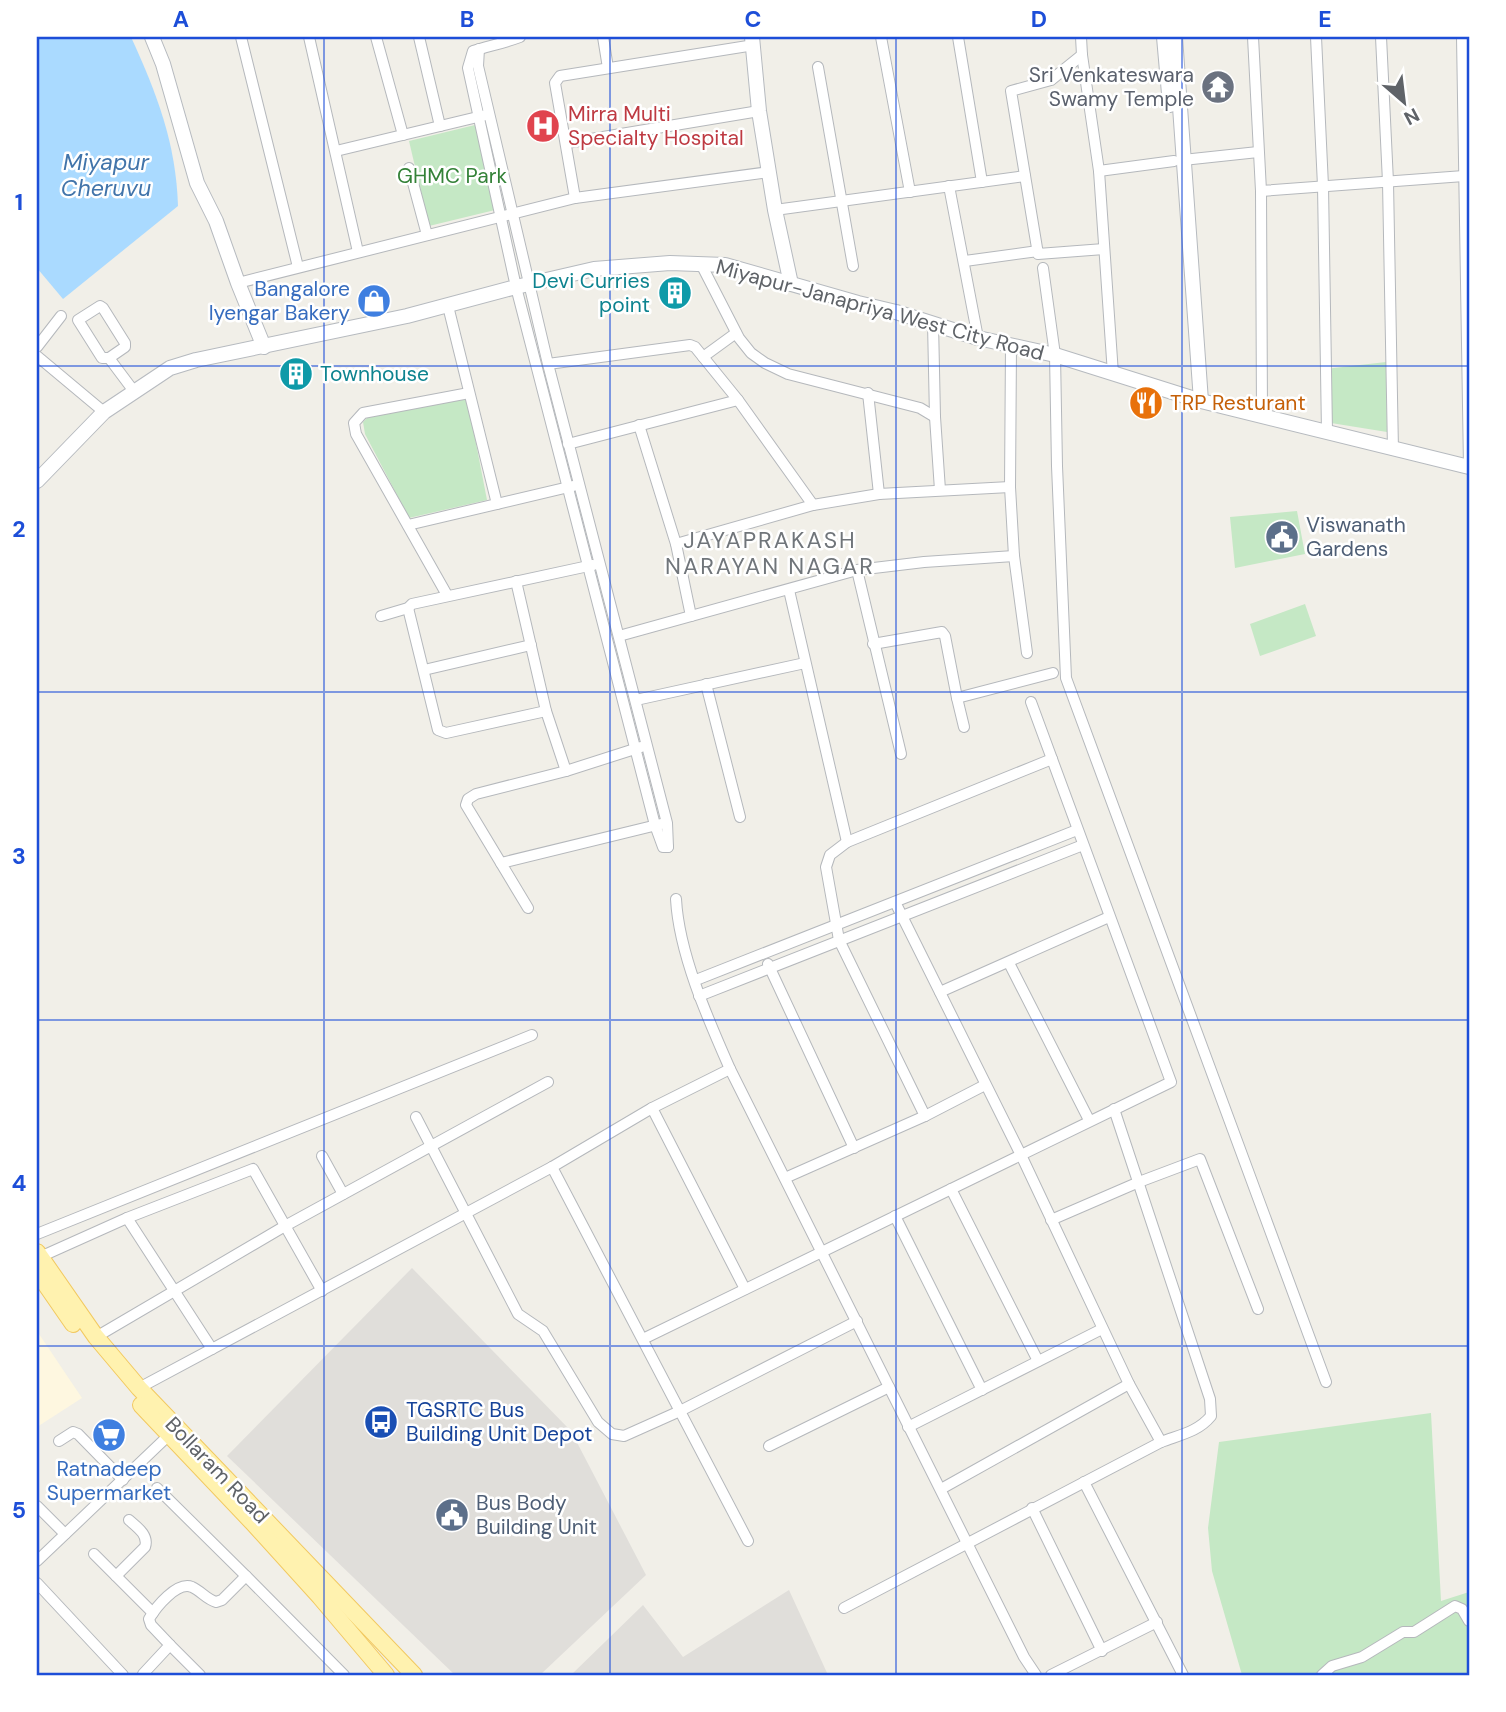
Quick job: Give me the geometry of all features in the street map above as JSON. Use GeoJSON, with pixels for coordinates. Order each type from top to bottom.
{"type":"FeatureCollection","features":[{"type":"Feature","properties":{"kind":"main road","name":"Bollaram Road"},"geometry":{"type":"LineString","coordinates":[[38,1260],[96,1337],[139,1388],[414,1675]]}},
{"type":"Feature","properties":{"kind":"main road","name":"Bollaram Road"},"geometry":{"type":"LineString","coordinates":[[38,1260],[87,1344],[168,1436],[252,1522],[386,1675]]}},
{"type":"Feature","properties":{"kind":"street"},"geometry":{"type":"LineString","coordinates":[[152,37],[163,64],[197,183],[216,221],[264,346]]}},
{"type":"Feature","properties":{"kind":"street"},"geometry":{"type":"LineString","coordinates":[[241,37],[298,267]]}},
{"type":"Feature","properties":{"kind":"street"},"geometry":{"type":"LineString","coordinates":[[309,37],[358,252]]}},
{"type":"Feature","properties":{"kind":"street"},"geometry":{"type":"LineString","coordinates":[[376,37],[402,135]]}},
{"type":"Feature","properties":{"kind":"street"},"geometry":{"type":"LineString","coordinates":[[419,37],[440,126]]}},
{"type":"Feature","properties":{"kind":"street"},"geometry":{"type":"LineString","coordinates":[[485,115],[513,214],[522,286],[573,486],[588,566],[655,825],[665,848],[668,847],[667,823],[636,700],[600,564],[573,486],[568,444],[548,364],[522,286],[501,216],[485,115],[478,66],[482,44],[495,46],[520,37]]}},
{"type":"Feature","properties":{"kind":"street"},"geometry":{"type":"LineString","coordinates":[[603,37],[608,68]]}},
{"type":"Feature","properties":{"kind":"street"},"geometry":{"type":"LineString","coordinates":[[881,37],[910,192]]}},
{"type":"Feature","properties":{"kind":"street"},"geometry":{"type":"LineString","coordinates":[[958,37],[982,182]]}},
{"type":"Feature","properties":{"kind":"street"},"geometry":{"type":"LineString","coordinates":[[1081,37],[1099,171],[1113,374]]}},
{"type":"Feature","properties":{"kind":"street"},"geometry":{"type":"LineString","coordinates":[[1164,37],[1178,160],[1197,400]]}},
{"type":"Feature","properties":{"kind":"street"},"geometry":{"type":"LineString","coordinates":[[1175,37],[1178,160]]}},
{"type":"Feature","properties":{"kind":"street"},"geometry":{"type":"LineString","coordinates":[[1253,37],[1261,191],[1262,417]]}},
{"type":"Feature","properties":{"kind":"street"},"geometry":{"type":"LineString","coordinates":[[1316,37],[1323,186],[1326,432]]}},
{"type":"Feature","properties":{"kind":"street"},"geometry":{"type":"LineString","coordinates":[[1381,37],[1388,182],[1393,450]]}},
{"type":"Feature","properties":{"kind":"street"},"geometry":{"type":"LineString","coordinates":[[1462,37],[1469,467]]}},
{"type":"Feature","properties":{"kind":"street"},"geometry":{"type":"LineString","coordinates":[[575,198],[555,83],[560,76],[753,41],[759,111],[775,210],[791,284]]}},
{"type":"Feature","properties":{"kind":"street"},"geometry":{"type":"LineString","coordinates":[[1082,55],[1051,80],[1012,91],[1038,254],[1104,249]]}},
{"type":"Feature","properties":{"kind":"street"},"geometry":{"type":"LineString","coordinates":[[818,66],[853,266]]}},
{"type":"Feature","properties":{"kind":"street"},"geometry":{"type":"LineString","coordinates":[[567,143],[759,111]]}},
{"type":"Feature","properties":{"kind":"street"},"geometry":{"type":"LineString","coordinates":[[336,151],[485,115]]}},
{"type":"Feature","properties":{"kind":"street"},"geometry":{"type":"LineString","coordinates":[[1099,171],[1258,152]]}},
{"type":"Feature","properties":{"kind":"street"},"geometry":{"type":"LineString","coordinates":[[409,168],[426,235]]}},
{"type":"Feature","properties":{"kind":"street"},"geometry":{"type":"LineString","coordinates":[[238,282],[575,198],[769,172]]}},
{"type":"Feature","properties":{"kind":"street"},"geometry":{"type":"LineString","coordinates":[[775,210],[1025,176]]}},
{"type":"Feature","properties":{"kind":"street"},"geometry":{"type":"LineString","coordinates":[[1261,191],[1464,176]]}},
{"type":"Feature","properties":{"kind":"street"},"geometry":{"type":"LineString","coordinates":[[949,186],[978,338]]}},
{"type":"Feature","properties":{"kind":"street"},"geometry":{"type":"LineString","coordinates":[[965,261],[1038,251]]}},
{"type":"Feature","properties":{"kind":"street","name":"Miyapur-Janapriya West City Road"},"geometry":{"type":"LineString","coordinates":[[37,481],[104,412],[133,390],[170,368],[196,360],[448,306],[594,270],[670,263],[725,265],[978,338],[1055,355],[1197,400],[1469,467]]}},
{"type":"Feature","properties":{"kind":"street"},"geometry":{"type":"LineString","coordinates":[[701,264],[736,333],[751,353],[765,363],[788,374],[920,408],[935,417]]}},
{"type":"Feature","properties":{"kind":"street"},"geometry":{"type":"LineString","coordinates":[[1043,268],[1055,355],[1066,678],[1326,1382]]}},
{"type":"Feature","properties":{"kind":"street"},"geometry":{"type":"LineString","coordinates":[[100,306],[125,343],[124,348],[109,358],[102,358],[78,320],[100,306]]}},
{"type":"Feature","properties":{"kind":"street"},"geometry":{"type":"LineString","coordinates":[[448,306],[497,504]]}},
{"type":"Feature","properties":{"kind":"street"},"geometry":{"type":"LineString","coordinates":[[37,347],[61,316]]}},
{"type":"Feature","properties":{"kind":"street"},"geometry":{"type":"LineString","coordinates":[[933,323],[940,490]]}},
{"type":"Feature","properties":{"kind":"street"},"geometry":{"type":"LineString","coordinates":[[703,357],[736,333]]}},
{"type":"Feature","properties":{"kind":"street"},"geometry":{"type":"LineString","coordinates":[[548,364],[690,345],[699,349],[813,505]]}},
{"type":"Feature","properties":{"kind":"street"},"geometry":{"type":"LineString","coordinates":[[1011,346],[1010,486],[1014,556],[1027,653]]}},
{"type":"Feature","properties":{"kind":"street"},"geometry":{"type":"LineString","coordinates":[[37,356],[104,412]]}},
{"type":"Feature","properties":{"kind":"street"},"geometry":{"type":"LineString","coordinates":[[109,358],[133,390]]}},
{"type":"Feature","properties":{"kind":"street"},"geometry":{"type":"LineString","coordinates":[[447,595],[356,434],[355,423],[363,413],[470,393]]}},
{"type":"Feature","properties":{"kind":"street"},"geometry":{"type":"LineString","coordinates":[[868,393],[879,494]]}},
{"type":"Feature","properties":{"kind":"street"},"geometry":{"type":"LineString","coordinates":[[568,444],[738,400]]}},
{"type":"Feature","properties":{"kind":"street"},"geometry":{"type":"LineString","coordinates":[[639,425],[676,544],[691,616]]}},
{"type":"Feature","properties":{"kind":"street"},"geometry":{"type":"LineString","coordinates":[[408,525],[573,486]]}},
{"type":"Feature","properties":{"kind":"street"},"geometry":{"type":"LineString","coordinates":[[676,544],[813,505],[879,494],[1010,486]]}},
{"type":"Feature","properties":{"kind":"street"},"geometry":{"type":"LineString","coordinates":[[618,636],[857,570],[1014,556]]}},
{"type":"Feature","properties":{"kind":"street"},"geometry":{"type":"LineString","coordinates":[[381,616],[408,608],[411,604],[447,595],[600,564]]}},
{"type":"Feature","properties":{"kind":"street"},"geometry":{"type":"LineString","coordinates":[[857,570],[901,754]]}},
{"type":"Feature","properties":{"kind":"street"},"geometry":{"type":"LineString","coordinates":[[516,581],[546,710],[566,771]]}},
{"type":"Feature","properties":{"kind":"street"},"geometry":{"type":"LineString","coordinates":[[789,590],[847,842]]}},
{"type":"Feature","properties":{"kind":"street"},"geometry":{"type":"LineString","coordinates":[[408,608],[435,725],[443,733],[546,710]]}},
{"type":"Feature","properties":{"kind":"street"},"geometry":{"type":"LineString","coordinates":[[873,644],[942,632],[964,727]]}},
{"type":"Feature","properties":{"kind":"street"},"geometry":{"type":"LineString","coordinates":[[424,670],[531,645]]}},
{"type":"Feature","properties":{"kind":"street"},"geometry":{"type":"LineString","coordinates":[[636,700],[805,663]]}},
{"type":"Feature","properties":{"kind":"street"},"geometry":{"type":"LineString","coordinates":[[957,698],[1053,673]]}},
{"type":"Feature","properties":{"kind":"street"},"geometry":{"type":"LineString","coordinates":[[706,684],[740,817]]}},
{"type":"Feature","properties":{"kind":"street"},"geometry":{"type":"LineString","coordinates":[[643,1339],[1171,1082],[1031,702]]}},
{"type":"Feature","properties":{"kind":"street"},"geometry":{"type":"LineString","coordinates":[[528,908],[466,804],[468,799],[476,794],[566,771],[647,746]]}},
{"type":"Feature","properties":{"kind":"street"},"geometry":{"type":"LineString","coordinates":[[925,1116],[839,940],[826,867],[830,855],[847,842],[1052,759]]}},
{"type":"Feature","properties":{"kind":"street"},"geometry":{"type":"LineString","coordinates":[[501,863],[667,823]]}},
{"type":"Feature","properties":{"kind":"street"},"geometry":{"type":"LineString","coordinates":[[696,980],[1077,830]]}},
{"type":"Feature","properties":{"kind":"street"},"geometry":{"type":"LineString","coordinates":[[699,996],[1083,845]]}},
{"type":"Feature","properties":{"kind":"street"},"geometry":{"type":"LineString","coordinates":[[676,899],[683,941],[699,996],[730,1069],[1024,1657],[1036,1675]]}},
{"type":"Feature","properties":{"kind":"street"},"geometry":{"type":"LineString","coordinates":[[895,902],[1021,1154],[1129,1384],[1161,1442]]}},
{"type":"Feature","properties":{"kind":"street"},"geometry":{"type":"LineString","coordinates":[[940,992],[1109,916]]}},
{"type":"Feature","properties":{"kind":"street"},"geometry":{"type":"LineString","coordinates":[[763,953],[854,1148]]}},
{"type":"Feature","properties":{"kind":"street"},"geometry":{"type":"LineString","coordinates":[[1009,962],[1089,1120]]}},
{"type":"Feature","properties":{"kind":"street"},"geometry":{"type":"LineString","coordinates":[[37,1234],[532,1035]]}},
{"type":"Feature","properties":{"kind":"street"},"geometry":{"type":"LineString","coordinates":[[139,1388],[552,1167],[652,1108],[730,1069]]}},
{"type":"Feature","properties":{"kind":"street"},"geometry":{"type":"LineString","coordinates":[[96,1337],[285,1226],[548,1082]]}},
{"type":"Feature","properties":{"kind":"street"},"geometry":{"type":"LineString","coordinates":[[785,1178],[925,1116],[985,1085]]}},
{"type":"Feature","properties":{"kind":"street"},"geometry":{"type":"LineString","coordinates":[[652,1108],[745,1289]]}},
{"type":"Feature","properties":{"kind":"street"},"geometry":{"type":"LineString","coordinates":[[844,1608],[1161,1442],[1195,1430],[1211,1416],[1210,1399],[1114,1109]]}},
{"type":"Feature","properties":{"kind":"street"},"geometry":{"type":"LineString","coordinates":[[416,1116],[518,1314],[543,1331],[598,1422],[612,1434],[624,1436],[680,1411],[857,1321]]}},
{"type":"Feature","properties":{"kind":"street"},"geometry":{"type":"LineString","coordinates":[[322,1156],[343,1194]]}},
{"type":"Feature","properties":{"kind":"street"},"geometry":{"type":"LineString","coordinates":[[1051,1220],[1200,1159],[1258,1310]]}},
{"type":"Feature","properties":{"kind":"street"},"geometry":{"type":"LineString","coordinates":[[552,1167],[748,1541]]}},
{"type":"Feature","properties":{"kind":"street"},"geometry":{"type":"LineString","coordinates":[[38,1260],[127,1218],[253,1169],[322,1291]]}},
{"type":"Feature","properties":{"kind":"street"},"geometry":{"type":"LineString","coordinates":[[951,1189],[1038,1360]]}},
{"type":"Feature","properties":{"kind":"street"},"geometry":{"type":"LineString","coordinates":[[895,1216],[982,1390]]}},
{"type":"Feature","properties":{"kind":"street"},"geometry":{"type":"LineString","coordinates":[[127,1218],[212,1349]]}},
{"type":"Feature","properties":{"kind":"street"},"geometry":{"type":"LineString","coordinates":[[908,1427],[1102,1329]]}},
{"type":"Feature","properties":{"kind":"street"},"geometry":{"type":"LineString","coordinates":[[941,1489],[1129,1384]]}},
{"type":"Feature","properties":{"kind":"street"},"geometry":{"type":"LineString","coordinates":[[769,1446],[889,1387]]}},
{"type":"Feature","properties":{"kind":"street"},"geometry":{"type":"LineString","coordinates":[[59,1441],[67,1434],[78,1434],[123,1480]]}},
{"type":"Feature","properties":{"kind":"street"},"geometry":{"type":"LineString","coordinates":[[37,1561],[168,1436]]}},
{"type":"Feature","properties":{"kind":"street"},"geometry":{"type":"LineString","coordinates":[[1084,1482],[1183,1675]]}},
{"type":"Feature","properties":{"kind":"street"},"geometry":{"type":"LineString","coordinates":[[157,1488],[344,1675]]}},
{"type":"Feature","properties":{"kind":"street"},"geometry":{"type":"LineString","coordinates":[[37,1506],[65,1534]]}},
{"type":"Feature","properties":{"kind":"street"},"geometry":{"type":"LineString","coordinates":[[1032,1508],[1102,1651]]}},
{"type":"Feature","properties":{"kind":"street"},"geometry":{"type":"LineString","coordinates":[[116,1576],[145,1547],[147,1541],[145,1535],[129,1520]]}},
{"type":"Feature","properties":{"kind":"street"},"geometry":{"type":"LineString","coordinates":[[94,1554],[153,1613]]}},
{"type":"Feature","properties":{"kind":"street"},"geometry":{"type":"LineString","coordinates":[[200,1675],[151,1625],[149,1619],[177,1588],[194,1587],[208,1600],[216,1602],[222,1600],[246,1576]]}},
{"type":"Feature","properties":{"kind":"street"},"geometry":{"type":"LineString","coordinates":[[37,1583],[123,1675]]}},
{"type":"Feature","properties":{"kind":"street"},"geometry":{"type":"LineString","coordinates":[[1322,1675],[1332,1666],[1363,1657],[1403,1632],[1414,1632],[1455,1606],[1462,1609],[1469,1620]]}},
{"type":"Feature","properties":{"kind":"street"},"geometry":{"type":"LineString","coordinates":[[1051,1675],[1157,1622]]}},
{"type":"Feature","properties":{"kind":"street"},"geometry":{"type":"LineString","coordinates":[[143,1674],[170,1644]]}},
{"type":"Feature","properties":{"kind":"shaded area","name":"Bus Body Building Unit"},"geometry":{"type":"Polygon","coordinates":[[[412,1268],[571,1431],[646,1575],[540,1675],[455,1675],[227,1456],[412,1268]]]}},
{"type":"Feature","properties":{"kind":"shaded area"},"geometry":{"type":"Polygon","coordinates":[[[37,1331],[82,1398],[37,1427],[37,1331]]]}},
{"type":"Feature","properties":{"kind":"shaded area"},"geometry":{"type":"Polygon","coordinates":[[[789,1590],[828,1675],[571,1675],[643,1605],[683,1657],[789,1590]]]}},
{"type":"Feature","properties":{"kind":"green space","name":"GHMC Park"},"geometry":{"type":"Polygon","coordinates":[[[475,125],[495,210],[429,226],[409,141],[475,125]]]}},
{"type":"Feature","properties":{"kind":"green space"},"geometry":{"type":"Polygon","coordinates":[[[1386,362],[1387,432],[1331,423],[1325,369],[1386,362]]]}},
{"type":"Feature","properties":{"kind":"green space"},"geometry":{"type":"Polygon","coordinates":[[[467,397],[487,500],[409,518],[365,434],[363,422],[370,415],[467,397]]]}},
{"type":"Feature","properties":{"kind":"green space"},"geometry":{"type":"Polygon","coordinates":[[[1297,511],[1305,554],[1235,568],[1230,517],[1297,511]]]}},
{"type":"Feature","properties":{"kind":"green space"},"geometry":{"type":"Polygon","coordinates":[[[1305,604],[1316,636],[1260,656],[1250,624],[1305,604]]]}},
{"type":"Feature","properties":{"kind":"green space"},"geometry":{"type":"Polygon","coordinates":[[[1431,1413],[1441,1601],[1469,1592],[1469,1675],[1242,1675],[1212,1571],[1208,1528],[1219,1442],[1431,1413]]]}},
{"type":"Feature","properties":{"kind":"water","name":"Miyapur Cheruvu"},"geometry":{"type":"Polygon","coordinates":[[[37,37],[131,37],[164,119],[176,183],[178,206],[63,299],[37,268],[37,37]]]}},
{"type":"Feature","properties":{"kind":"place","name":"Sri Venkateswara Swamy Temple"},"geometry":{"type":"Point","coordinates":[1218,87]}},
{"type":"Feature","properties":{"kind":"place","name":"Mirra Multi Specialty Hospital"},"geometry":{"type":"Point","coordinates":[543,126]}},
{"type":"Feature","properties":{"kind":"place","name":"Devi Curries point"},"geometry":{"type":"Point","coordinates":[675,293]}},
{"type":"Feature","properties":{"kind":"place","name":"Bangalore Iyengar Bakery"},"geometry":{"type":"Point","coordinates":[374,301]}},
{"type":"Feature","properties":{"kind":"place","name":"Townhouse"},"geometry":{"type":"Point","coordinates":[296,374]}},
{"type":"Feature","properties":{"kind":"place","name":"TRP Resturant"},"geometry":{"type":"Point","coordinates":[1146,403]}},
{"type":"Feature","properties":{"kind":"place","name":"Viswanath Gardens"},"geometry":{"type":"Point","coordinates":[1282,537]}},
{"type":"Feature","properties":{"kind":"place","name":"TGSRTC Bus Building Unit Depot"},"geometry":{"type":"Point","coordinates":[381,1422]}},
{"type":"Feature","properties":{"kind":"place","name":"Ratnadeep Supermarket"},"geometry":{"type":"Point","coordinates":[109,1435]}},
{"type":"Feature","properties":{"kind":"place","name":"Bus Body Building Unit"},"geometry":{"type":"Point","coordinates":[452,1515]}},
{"type":"Feature","properties":{"kind":"district","name":"JAYAPRAKASH NARAYAN NAGAR"},"geometry":{"type":"Point","coordinates":[770,553]}}]}
